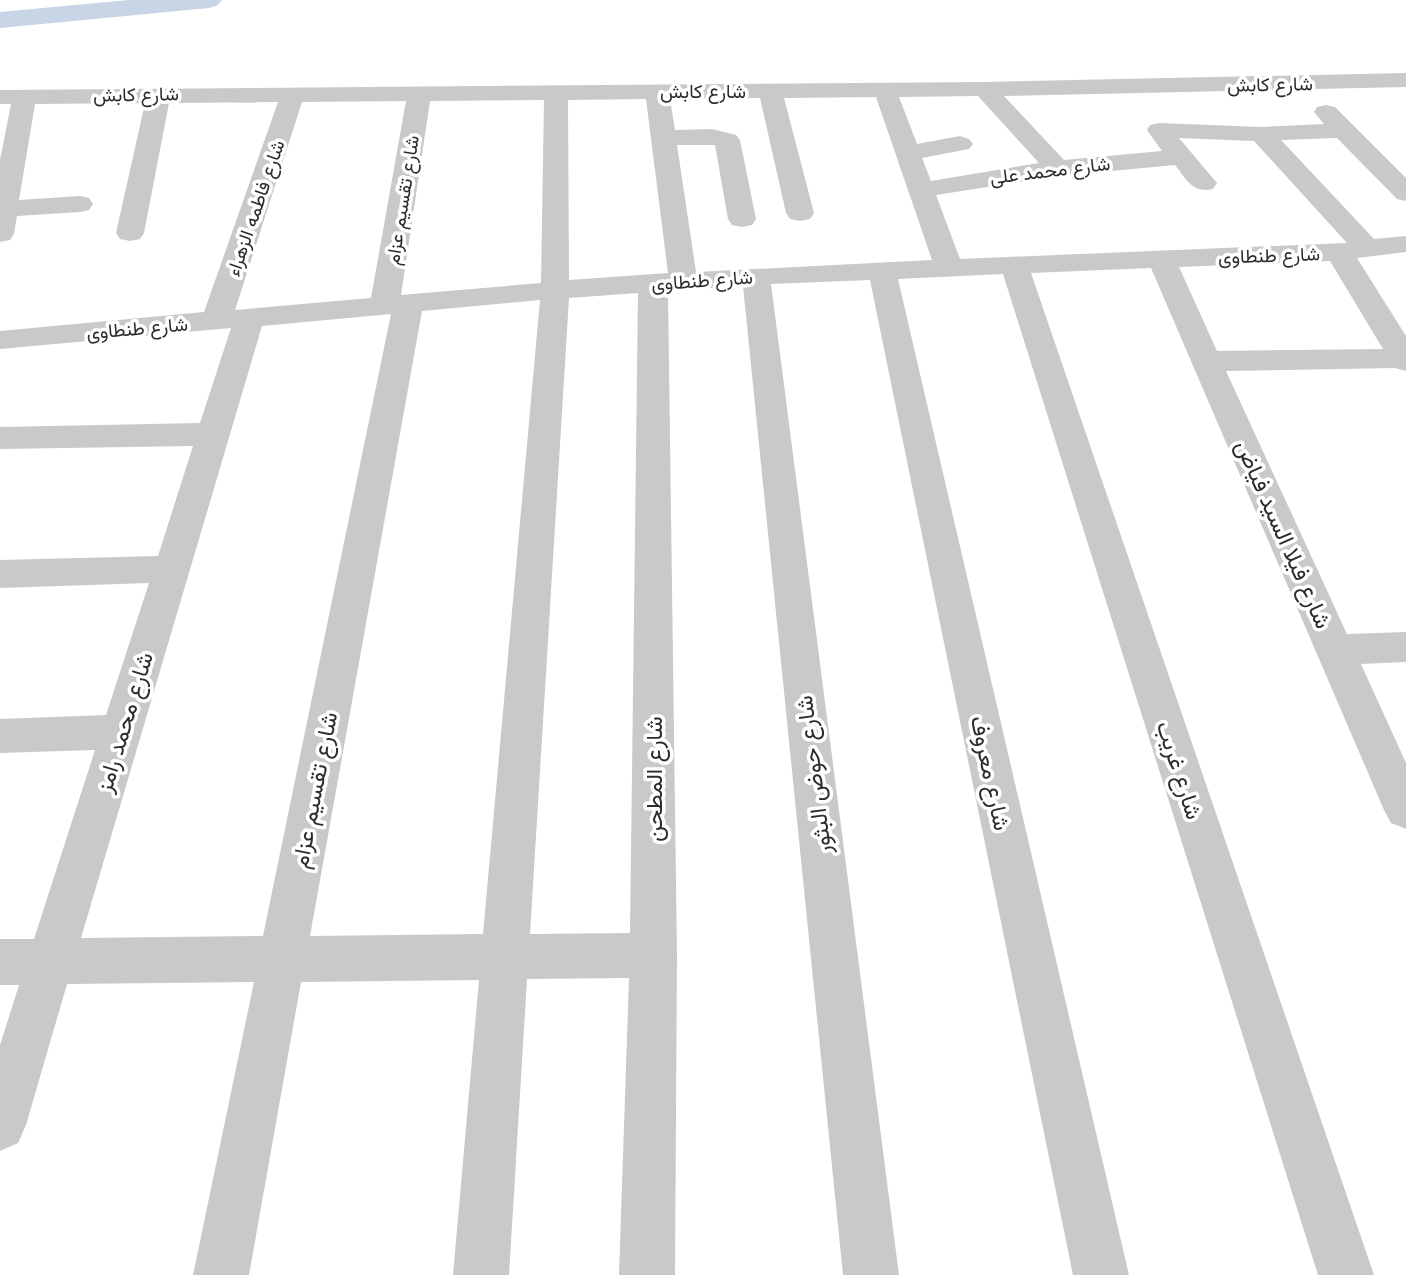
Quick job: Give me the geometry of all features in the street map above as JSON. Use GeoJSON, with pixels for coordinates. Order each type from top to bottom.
{"type":"FeatureCollection","features":[{"type":"Feature","properties":{"kind":"street","name":"شارع كابش"},"geometry":{"type":"LineString","coordinates":[[12,97],[984,89],[1406,80]]}},
{"type":"Feature","properties":{"kind":"street"},"geometry":{"type":"LineString","coordinates":[[1301,84],[1406,192]]}},
{"type":"Feature","properties":{"kind":"street"},"geometry":{"type":"LineString","coordinates":[[1137,86],[1159,130],[1204,183]]}},
{"type":"Feature","properties":{"kind":"street"},"geometry":{"type":"LineString","coordinates":[[984,89],[1058,168]]}},
{"type":"Feature","properties":{"kind":"street","name":"شارع المطحن"},"geometry":{"type":"LineString","coordinates":[[647,1275],[668,282],[663,138],[657,90]]}},
{"type":"Feature","properties":{"kind":"street"},"geometry":{"type":"LineString","coordinates":[[770,90],[800,213]]}},
{"type":"Feature","properties":{"kind":"street"},"geometry":{"type":"LineString","coordinates":[[885,90],[949,268]]}},
{"type":"Feature","properties":{"kind":"street"},"geometry":{"type":"LineString","coordinates":[[481,1275],[555,290],[556,92]]}},
{"type":"Feature","properties":{"kind":"street"},"geometry":{"type":"LineString","coordinates":[[130,233],[159,94]]}},
{"type":"Feature","properties":{"kind":"street","name":"شارع فاطمه الزهراء"},"geometry":{"type":"LineString","coordinates":[[232,320],[293,94]]}},
{"type":"Feature","properties":{"kind":"street","name":"شارع تقسيم عزام"},"geometry":{"type":"LineString","coordinates":[[220,1275],[281,959],[396,306],[419,94]]}},
{"type":"Feature","properties":{"kind":"street"},"geometry":{"type":"LineString","coordinates":[[12,97],[1,217],[80,204]]}},
{"type":"Feature","properties":{"kind":"street"},"geometry":{"type":"LineString","coordinates":[[1159,130],[1261,134],[1343,130]]}},
{"type":"Feature","properties":{"kind":"street"},"geometry":{"type":"LineString","coordinates":[[1261,134],[1369,250]]}},
{"type":"Feature","properties":{"kind":"street"},"geometry":{"type":"LineString","coordinates":[[663,138],[712,136],[727,140],[742,219]]}},
{"type":"Feature","properties":{"kind":"street"},"geometry":{"type":"LineString","coordinates":[[908,153],[960,144]]}},
{"type":"Feature","properties":{"kind":"street","name":"شارع محمد على"},"geometry":{"type":"LineString","coordinates":[[921,190],[1058,168],[1177,154],[1222,157]]}},
{"type":"Feature","properties":{"kind":"street"},"geometry":{"type":"LineString","coordinates":[[1247,158],[1285,159]]}},
{"type":"Feature","properties":{"kind":"street","name":"شارع طنطاوى"},"geometry":{"type":"LineString","coordinates":[[0,340],[668,282],[1339,252],[1406,244]]}},
{"type":"Feature","properties":{"kind":"street"},"geometry":{"type":"LineString","coordinates":[[1339,252],[1405,360]]}},
{"type":"Feature","properties":{"kind":"street","name":"شارع فيلا السيد فياض"},"geometry":{"type":"LineString","coordinates":[[1161,259],[1406,810]]}},
{"type":"Feature","properties":{"kind":"street","name":"شارع غريب"},"geometry":{"type":"LineString","coordinates":[[1014,265],[1346,1275]]}},
{"type":"Feature","properties":{"kind":"street","name":"شارع معروف"},"geometry":{"type":"LineString","coordinates":[[882,271],[1101,1275]]}},
{"type":"Feature","properties":{"kind":"street","name":"شارع حوض البثور"},"geometry":{"type":"LineString","coordinates":[[756,276],[871,1275]]}},
{"type":"Feature","properties":{"kind":"street","name":"شارع محمد رامز"},"geometry":{"type":"LineString","coordinates":[[0,1125],[213,434],[232,320]]}},
{"type":"Feature","properties":{"kind":"street"},"geometry":{"type":"LineString","coordinates":[[1208,361],[1405,360]]}},
{"type":"Feature","properties":{"kind":"street"},"geometry":{"type":"LineString","coordinates":[[0,438],[213,434]]}},
{"type":"Feature","properties":{"kind":"street"},"geometry":{"type":"LineString","coordinates":[[0,574],[172,569]]}},
{"type":"Feature","properties":{"kind":"street"},"geometry":{"type":"LineString","coordinates":[[1335,650],[1406,648]]}},
{"type":"Feature","properties":{"kind":"street"},"geometry":{"type":"LineString","coordinates":[[0,736],[121,732]]}},
{"type":"Feature","properties":{"kind":"street"},"geometry":{"type":"LineString","coordinates":[[0,962],[653,956]]}},
{"type":"Feature","properties":{"kind":"waterway"},"geometry":{"type":"LineString","coordinates":[[0,20],[209,0]]}}]}
